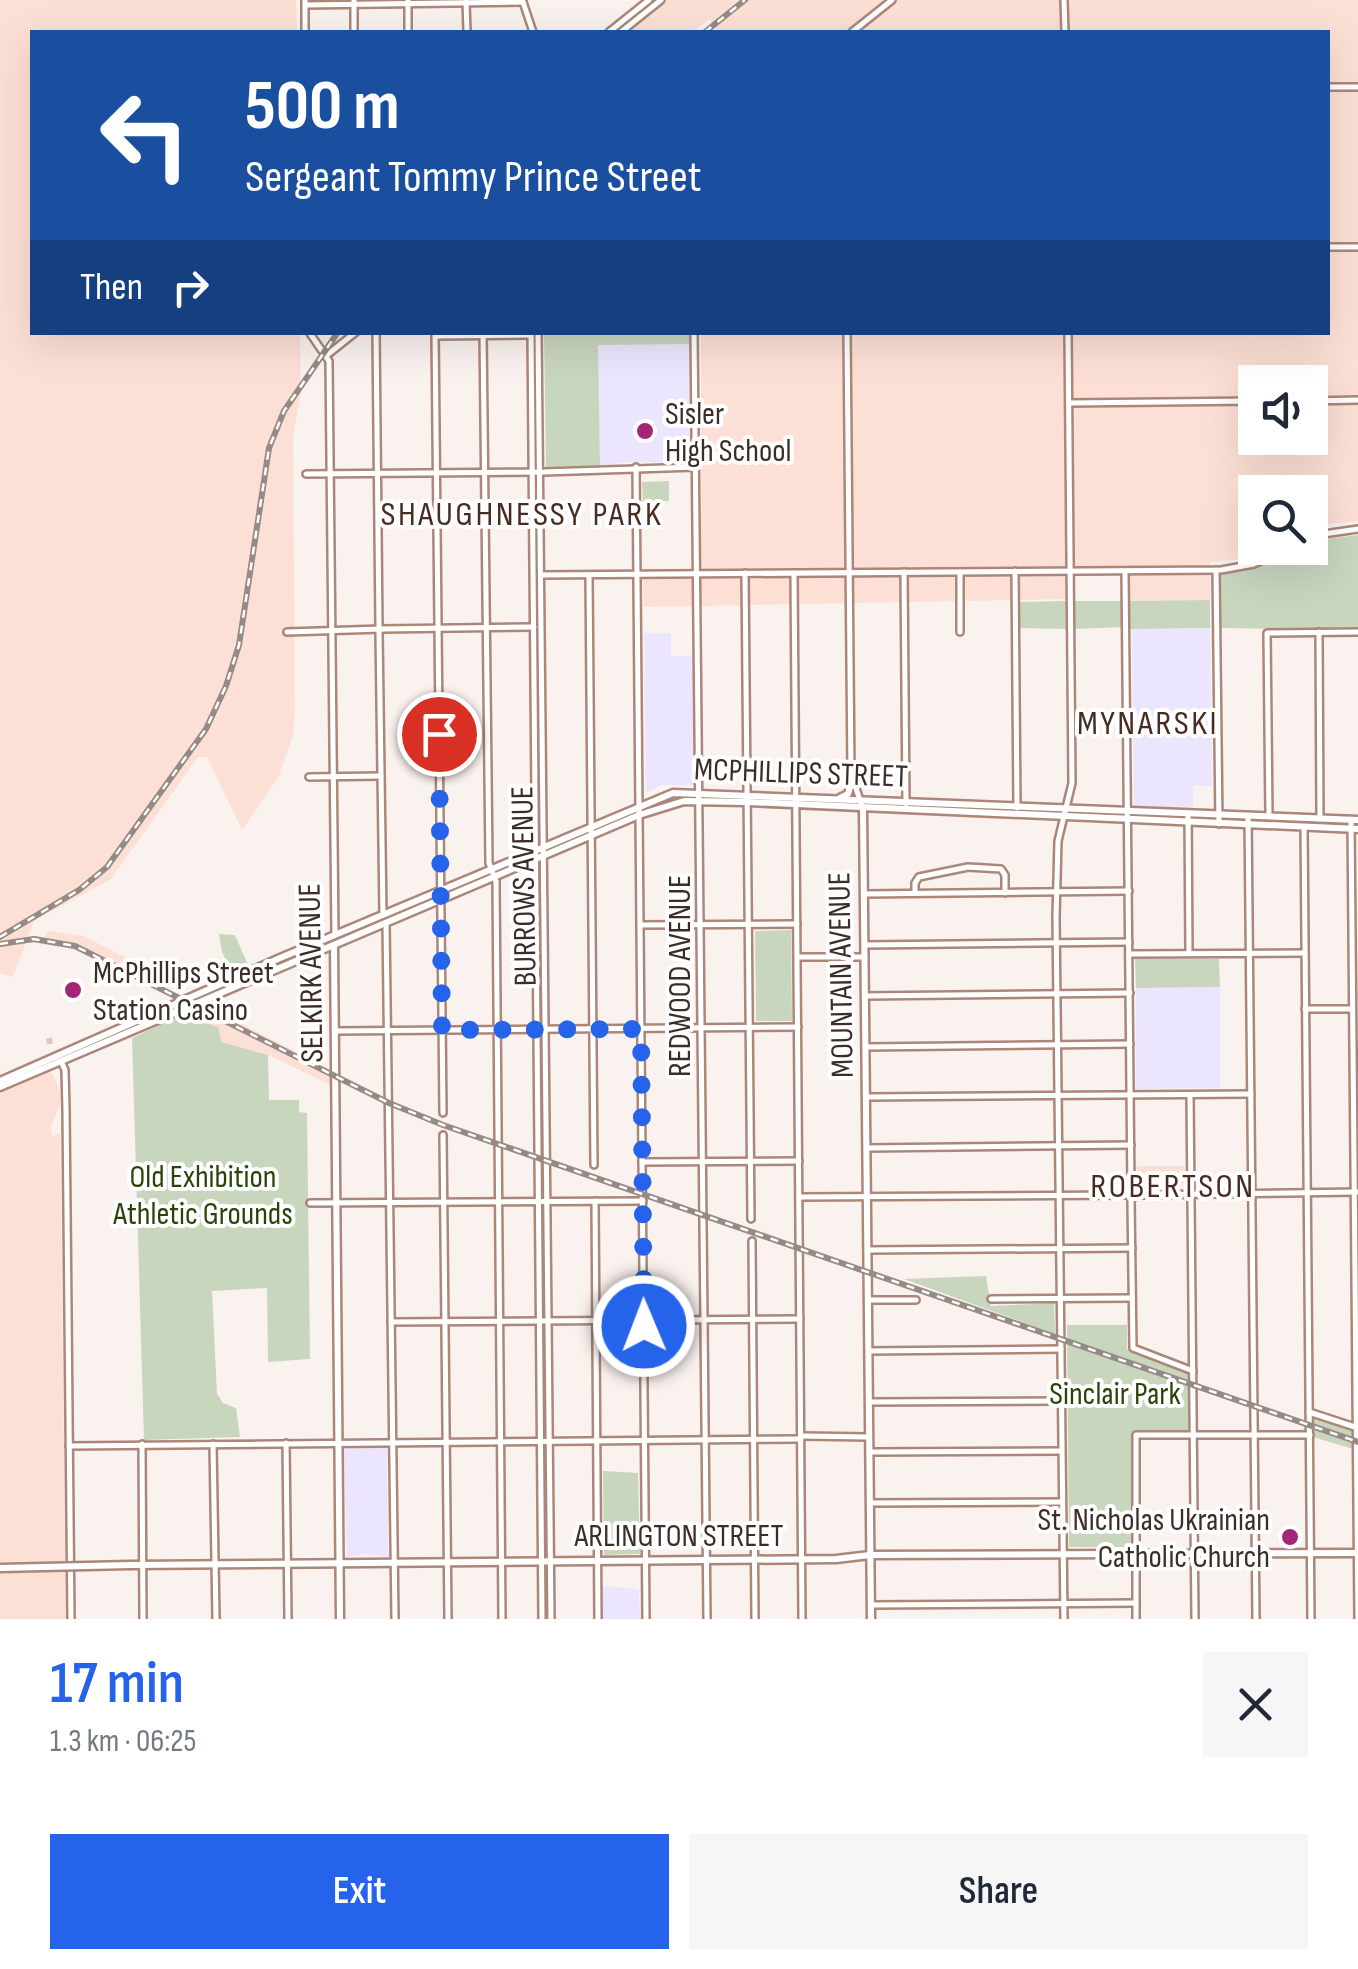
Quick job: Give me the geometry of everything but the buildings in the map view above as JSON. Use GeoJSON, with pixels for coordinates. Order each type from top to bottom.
{"type":"FeatureCollection","features":[{"type":"Feature","properties":{"kind":"main road"},"geometry":{"type":"LineString","coordinates":[[839,799],[848,794],[852,780]]}},
{"type":"Feature","properties":{"kind":"main road","name":"MCPHILLIPS STREET"},"geometry":{"type":"LineString","coordinates":[[0,1084],[282,962],[335,935],[384,919],[674,793],[1128,814],[1220,824],[1269,816],[1354,825]]}},
{"type":"Feature","properties":{"kind":"main road","name":"MCPHILLIPS STREET"},"geometry":{"type":"LineString","coordinates":[[592,830],[699,797]]}},
{"type":"Feature","properties":{"kind":"main road","name":"MCPHILLIPS STREET"},"geometry":{"type":"LineString","coordinates":[[796,801],[839,799],[862,804]]}},
{"type":"Feature","properties":{"kind":"main road","name":"MOUNTAIN AVENUE"},"geometry":{"type":"LineString","coordinates":[[862,804],[871,1619]]}},
{"type":"Feature","properties":{"kind":"main road","name":"MCPHILLIPS STREET"},"geometry":{"type":"LineString","coordinates":[[1188,818],[1218,814],[1248,820],[1354,825]]}},
{"type":"Feature","properties":{"kind":"main road","name":"MCPHILLIPS STREET"},"geometry":{"type":"LineString","coordinates":[[282,962],[334,946],[384,919]]}},
{"type":"Feature","properties":{"kind":"main road","name":"SELKIRK AVENUE"},"geometry":{"type":"LineString","coordinates":[[335,935],[340,1619]]}},
{"type":"Feature","properties":{"kind":"main road"},"geometry":{"type":"LineString","coordinates":[[312,954],[327,955],[334,966]]}},
{"type":"Feature","properties":{"kind":"main road"},"geometry":{"type":"LineString","coordinates":[[44,1060],[50,1048]]}},
{"type":"Feature","properties":{"kind":"main road","name":"MCPHILLIPS STREET"},"geometry":{"type":"LineString","coordinates":[[0,1084],[44,1060],[60,1057]]}},
{"type":"Feature","properties":{"kind":"main road","name":"ARLINGTON STREET"},"geometry":{"type":"LineString","coordinates":[[0,1568],[802,1560],[1063,1552],[1358,1552]]}},
{"type":"Feature","properties":{"kind":"street"},"geometry":{"type":"LineString","coordinates":[[611,30],[649,0]]}},
{"type":"Feature","properties":{"kind":"street"},"geometry":{"type":"LineString","coordinates":[[624,30],[661,0]]}},
{"type":"Feature","properties":{"kind":"street"},"geometry":{"type":"LineString","coordinates":[[854,30],[892,0]]}},
{"type":"Feature","properties":{"kind":"street"},"geometry":{"type":"LineString","coordinates":[[1064,0],[1064,30]]}},
{"type":"Feature","properties":{"kind":"street"},"geometry":{"type":"LineString","coordinates":[[305,30],[305,2],[523,1],[532,30]]}},
{"type":"Feature","properties":{"kind":"street"},"geometry":{"type":"LineString","coordinates":[[354,2],[354,30]]}},
{"type":"Feature","properties":{"kind":"street"},"geometry":{"type":"LineString","coordinates":[[408,2],[408,30]]}},
{"type":"Feature","properties":{"kind":"street"},"geometry":{"type":"LineString","coordinates":[[466,2],[466,30]]}},
{"type":"Feature","properties":{"kind":"street"},"geometry":{"type":"LineString","coordinates":[[1330,87],[1358,87]]}},
{"type":"Feature","properties":{"kind":"street"},"geometry":{"type":"LineString","coordinates":[[1330,246],[1358,246]]}},
{"type":"Feature","properties":{"kind":"street"},"geometry":{"type":"LineString","coordinates":[[311,335],[327,356],[352,335]]}},
{"type":"Feature","properties":{"kind":"street"},"geometry":{"type":"LineString","coordinates":[[376,335],[395,1619]]}},
{"type":"Feature","properties":{"kind":"street"},"geometry":{"type":"LineString","coordinates":[[435,335],[443,1113]]}},
{"type":"Feature","properties":{"kind":"street"},"geometry":{"type":"LineString","coordinates":[[483,335],[497,1030],[502,1619]]}},
{"type":"Feature","properties":{"kind":"street","name":"BURROWS AVENUE"},"geometry":{"type":"LineString","coordinates":[[534,335],[532,472],[542,627],[550,1441],[542,1619]]}},
{"type":"Feature","properties":{"kind":"street","name":"BURROWS AVENUE"},"geometry":{"type":"LineString","coordinates":[[534,335],[540,472],[534,627],[540,1441],[551,1619]]}},
{"type":"Feature","properties":{"kind":"street","name":"REDWOOD AVENUE"},"geometry":{"type":"LineString","coordinates":[[694,335],[707,1619]]}},
{"type":"Feature","properties":{"kind":"street","name":"MOUNTAIN AVENUE"},"geometry":{"type":"LineString","coordinates":[[846,335],[852,780],[862,804]]}},
{"type":"Feature","properties":{"kind":"street"},"geometry":{"type":"LineString","coordinates":[[1064,1619],[1056,892],[1058,841],[1072,784],[1068,335]]}},
{"type":"Feature","properties":{"kind":"street","name":"SELKIRK AVENUE"},"geometry":{"type":"LineString","coordinates":[[327,356],[335,935]]}},
{"type":"Feature","properties":{"kind":"street"},"geometry":{"type":"LineString","coordinates":[[1328,401],[1358,400]]}},
{"type":"Feature","properties":{"kind":"street"},"geometry":{"type":"LineString","coordinates":[[1069,403],[1238,401]]}},
{"type":"Feature","properties":{"kind":"street"},"geometry":{"type":"LineString","coordinates":[[636,467],[646,1619]]}},
{"type":"Feature","properties":{"kind":"street"},"geometry":{"type":"LineString","coordinates":[[306,474],[696,467]]}},
{"type":"Feature","properties":{"kind":"street"},"geometry":{"type":"LineString","coordinates":[[1328,533],[1358,529]]}},
{"type":"Feature","properties":{"kind":"street"},"geometry":{"type":"LineString","coordinates":[[537,575],[1216,570],[1248,565]]}},
{"type":"Feature","properties":{"kind":"street"},"geometry":{"type":"LineString","coordinates":[[1125,570],[1133,1348],[1193,1371]]}},
{"type":"Feature","properties":{"kind":"street"},"geometry":{"type":"LineString","coordinates":[[1216,570],[1220,824]]}},
{"type":"Feature","properties":{"kind":"street"},"geometry":{"type":"LineString","coordinates":[[1015,571],[1017,810]]}},
{"type":"Feature","properties":{"kind":"street"},"geometry":{"type":"LineString","coordinates":[[904,572],[906,805]]}},
{"type":"Feature","properties":{"kind":"street"},"geometry":{"type":"LineString","coordinates":[[960,572],[960,632]]}},
{"type":"Feature","properties":{"kind":"street"},"geometry":{"type":"LineString","coordinates":[[745,573],[752,1220]]}},
{"type":"Feature","properties":{"kind":"street"},"geometry":{"type":"LineString","coordinates":[[794,573],[802,1619]]}},
{"type":"Feature","properties":{"kind":"street"},"geometry":{"type":"LineString","coordinates":[[588,575],[594,1165]]}},
{"type":"Feature","properties":{"kind":"street"},"geometry":{"type":"LineString","coordinates":[[287,632],[542,627]]}},
{"type":"Feature","properties":{"kind":"street"},"geometry":{"type":"LineString","coordinates":[[1318,632],[1320,819]]}},
{"type":"Feature","properties":{"kind":"street"},"geometry":{"type":"LineString","coordinates":[[1269,816],[1268,633],[1358,632]]}},
{"type":"Feature","properties":{"kind":"street"},"geometry":{"type":"LineString","coordinates":[[309,777],[381,776]]}},
{"type":"Feature","properties":{"kind":"street"},"geometry":{"type":"LineString","coordinates":[[1188,818],[1189,953]]}},
{"type":"Feature","properties":{"kind":"street"},"geometry":{"type":"LineString","coordinates":[[1248,820],[1256,1619]]}},
{"type":"Feature","properties":{"kind":"street"},"geometry":{"type":"LineString","coordinates":[[1304,822],[1311,1619]]}},
{"type":"Feature","properties":{"kind":"street"},"geometry":{"type":"LineString","coordinates":[[1354,825],[1358,1619]]}},
{"type":"Feature","properties":{"kind":"street"},"geometry":{"type":"LineString","coordinates":[[916,893],[915,882],[919,877],[968,867],[1001,869],[1005,892]]}},
{"type":"Feature","properties":{"kind":"street"},"geometry":{"type":"LineString","coordinates":[[865,894],[1129,892]]}},
{"type":"Feature","properties":{"kind":"street"},"geometry":{"type":"LineString","coordinates":[[640,925],[797,924]]}},
{"type":"Feature","properties":{"kind":"street"},"geometry":{"type":"LineString","coordinates":[[865,945],[1129,942]]}},
{"type":"Feature","properties":{"kind":"street"},"geometry":{"type":"LineString","coordinates":[[1129,954],[1304,952]]}},
{"type":"Feature","properties":{"kind":"street"},"geometry":{"type":"LineString","coordinates":[[798,957],[865,957]]}},
{"type":"Feature","properties":{"kind":"street"},"geometry":{"type":"LineString","coordinates":[[865,996],[1130,993]]}},
{"type":"Feature","properties":{"kind":"street"},"geometry":{"type":"LineString","coordinates":[[1305,1010],[1352,1009]]}},
{"type":"Feature","properties":{"kind":"street"},"geometry":{"type":"LineString","coordinates":[[335,1031],[798,1028]]}},
{"type":"Feature","properties":{"kind":"street"},"geometry":{"type":"LineString","coordinates":[[866,1046],[1130,1044]]}},
{"type":"Feature","properties":{"kind":"street"},"geometry":{"type":"LineString","coordinates":[[60,1057],[66,1094],[71,1619]]}},
{"type":"Feature","properties":{"kind":"street"},"geometry":{"type":"LineString","coordinates":[[1190,1094],[1196,1619]]}},
{"type":"Feature","properties":{"kind":"street"},"geometry":{"type":"LineString","coordinates":[[866,1097],[1251,1094]]}},
{"type":"Feature","properties":{"kind":"street"},"geometry":{"type":"LineString","coordinates":[[443,1135],[448,1619]]}},
{"type":"Feature","properties":{"kind":"street"},"geometry":{"type":"LineString","coordinates":[[867,1148],[1131,1145]]}},
{"type":"Feature","properties":{"kind":"street"},"geometry":{"type":"LineString","coordinates":[[642,1162],[799,1161]]}},
{"type":"Feature","properties":{"kind":"street"},"geometry":{"type":"LineString","coordinates":[[799,1197],[1356,1192]]}},
{"type":"Feature","properties":{"kind":"street"},"geometry":{"type":"LineString","coordinates":[[310,1203],[643,1200]]}},
{"type":"Feature","properties":{"kind":"street"},"geometry":{"type":"LineString","coordinates":[[595,1201],[598,1619]]}},
{"type":"Feature","properties":{"kind":"street"},"geometry":{"type":"LineString","coordinates":[[752,1241],[755,1619]]}},
{"type":"Feature","properties":{"kind":"street"},"geometry":{"type":"LineString","coordinates":[[868,1250],[1132,1248]]}},
{"type":"Feature","properties":{"kind":"street"},"geometry":{"type":"LineString","coordinates":[[990,1299],[1132,1298]]}},
{"type":"Feature","properties":{"kind":"street"},"geometry":{"type":"LineString","coordinates":[[868,1300],[916,1300]]}},
{"type":"Feature","properties":{"kind":"street"},"geometry":{"type":"LineString","coordinates":[[391,1322],[800,1319]]}},
{"type":"Feature","properties":{"kind":"street"},"geometry":{"type":"LineString","coordinates":[[868,1351],[1061,1349]]}},
{"type":"Feature","properties":{"kind":"street"},"geometry":{"type":"LineString","coordinates":[[869,1402],[1061,1400]]}},
{"type":"Feature","properties":{"kind":"street"},"geometry":{"type":"LineString","coordinates":[[1310,1412],[1357,1427]]}},
{"type":"Feature","properties":{"kind":"street"},"geometry":{"type":"LineString","coordinates":[[1136,1619],[1134,1438],[1138,1434],[1310,1435]]}},
{"type":"Feature","properties":{"kind":"street"},"geometry":{"type":"LineString","coordinates":[[69,1446],[869,1436]]}},
{"type":"Feature","properties":{"kind":"street"},"geometry":{"type":"LineString","coordinates":[[286,1442],[288,1619]]}},
{"type":"Feature","properties":{"kind":"street"},"geometry":{"type":"LineString","coordinates":[[142,1444],[143,1619]]}},
{"type":"Feature","properties":{"kind":"street"},"geometry":{"type":"LineString","coordinates":[[213,1444],[216,1619]]}},
{"type":"Feature","properties":{"kind":"street"},"geometry":{"type":"LineString","coordinates":[[869,1452],[1062,1451]]}},
{"type":"Feature","properties":{"kind":"street"},"geometry":{"type":"LineString","coordinates":[[870,1503],[1062,1502]]}},
{"type":"Feature","properties":{"kind":"street"},"geometry":{"type":"LineString","coordinates":[[871,1604],[1136,1602]]}},
{"type":"Feature","properties":{"kind":"shaded area"},"geometry":{"type":"Polygon","coordinates":[[[0,0],[296,0],[297,30],[30,30],[30,335],[300,335],[301,393],[293,436],[295,708],[293,735],[278,778],[242,830],[207,757],[198,757],[111,879],[34,921],[13,977],[0,973],[0,0]]]}},
{"type":"Feature","properties":{"kind":"shaded area"},"geometry":{"type":"Polygon","coordinates":[[[668,0],[1358,0],[1358,521],[1328,524],[1328,475],[1238,475],[1238,559],[1210,562],[1210,600],[1127,601],[1126,567],[1069,568],[1069,599],[644,607],[643,575],[699,574],[701,565],[701,335],[1330,335],[1330,30],[717,30],[709,19],[695,30],[630,30],[668,0]]]}},
{"type":"Feature","properties":{"kind":"shaded area","name":"Sisler High School"},"geometry":{"type":"Polygon","coordinates":[[[597,344],[689,344],[691,462],[600,466],[597,344]]]}},
{"type":"Feature","properties":{"kind":"shaded area"},"geometry":{"type":"Polygon","coordinates":[[[1210,628],[1212,786],[1193,786],[1193,809],[1134,806],[1132,629],[1210,628]]]}},
{"type":"Feature","properties":{"kind":"shaded area"},"geometry":{"type":"Polygon","coordinates":[[[644,633],[671,633],[671,656],[693,656],[694,785],[661,785],[646,793],[644,633]]]}},
{"type":"Feature","properties":{"kind":"shaded area"},"geometry":{"type":"Polygon","coordinates":[[[49,931],[84,936],[134,962],[127,976],[73,949],[39,944],[49,931]]]}},
{"type":"Feature","properties":{"kind":"shaded area"},"geometry":{"type":"Polygon","coordinates":[[[1220,987],[1220,1088],[1136,1089],[1136,988],[1220,987]]]}},
{"type":"Feature","properties":{"kind":"shaded area"},"geometry":{"type":"Polygon","coordinates":[[[205,1005],[331,1070],[331,1085],[268,1055],[220,1042],[219,1028],[185,1013],[205,1005]]]}},
{"type":"Feature","properties":{"kind":"shaded area"},"geometry":{"type":"Polygon","coordinates":[[[51,1071],[60,1091],[60,1105],[51,1127],[52,1136],[60,1133],[66,1619],[0,1619],[0,1093],[51,1071]]]}},
{"type":"Feature","properties":{"kind":"shaded area"},"geometry":{"type":"Polygon","coordinates":[[[1137,1166],[1185,1166],[1186,1187],[1137,1188],[1137,1166]]]}},
{"type":"Feature","properties":{"kind":"shaded area"},"geometry":{"type":"Polygon","coordinates":[[[387,1448],[388,1557],[347,1557],[344,1449],[387,1448]]]}},
{"type":"Feature","properties":{"kind":"shaded area"},"geometry":{"type":"Polygon","coordinates":[[[603,1586],[639,1589],[640,1619],[603,1619],[603,1586]]]}},
{"type":"Feature","properties":{"kind":"green space"},"geometry":{"type":"Polygon","coordinates":[[[544,335],[689,335],[689,344],[598,345],[600,466],[546,467],[544,335]]]}},
{"type":"Feature","properties":{"kind":"green space"},"geometry":{"type":"Polygon","coordinates":[[[669,481],[669,501],[643,502],[642,482],[669,481]]]}},
{"type":"Feature","properties":{"kind":"green space"},"geometry":{"type":"Polygon","coordinates":[[[1358,535],[1358,630],[1220,628],[1219,571],[1253,565],[1328,565],[1328,539],[1358,535]]]}},
{"type":"Feature","properties":{"kind":"green space"},"geometry":{"type":"Polygon","coordinates":[[[1210,600],[1210,628],[1129,629],[1129,601],[1210,600]]]}},
{"type":"Feature","properties":{"kind":"green space"},"geometry":{"type":"Polygon","coordinates":[[[1066,601],[1067,629],[1018,628],[1019,602],[1066,601]]]}},
{"type":"Feature","properties":{"kind":"green space"},"geometry":{"type":"Polygon","coordinates":[[[1075,601],[1122,601],[1124,627],[1074,629],[1075,601]]]}},
{"type":"Feature","properties":{"kind":"green space"},"geometry":{"type":"Polygon","coordinates":[[[536,633],[539,634],[540,843],[536,633]]]}},
{"type":"Feature","properties":{"kind":"green space"},"geometry":{"type":"Polygon","coordinates":[[[539,865],[543,1026],[542,1027],[539,865]]]}},
{"type":"Feature","properties":{"kind":"green space"},"geometry":{"type":"Polygon","coordinates":[[[791,930],[792,1021],[756,1021],[755,931],[791,930]]]}},
{"type":"Feature","properties":{"kind":"green space"},"geometry":{"type":"Polygon","coordinates":[[[219,934],[235,935],[249,967],[233,974],[222,952],[219,934]]]}},
{"type":"Feature","properties":{"kind":"green space"},"geometry":{"type":"Polygon","coordinates":[[[1135,959],[1219,959],[1220,987],[1136,988],[1135,959]]]}},
{"type":"Feature","properties":{"kind":"green space","name":"Old Exhibition Athletic Grounds"},"geometry":{"type":"Polygon","coordinates":[[[185,1013],[219,1028],[221,1042],[268,1055],[269,1100],[299,1100],[299,1112],[307,1113],[310,1359],[268,1362],[267,1288],[212,1291],[217,1394],[223,1403],[236,1408],[240,1437],[144,1440],[132,1038],[185,1013]]]}},
{"type":"Feature","properties":{"kind":"green space"},"geometry":{"type":"Polygon","coordinates":[[[545,1204],[546,1318],[544,1319],[541,1205],[545,1204]]]}},
{"type":"Feature","properties":{"kind":"green space"},"geometry":{"type":"Polygon","coordinates":[[[986,1276],[991,1306],[1054,1303],[1055,1334],[904,1279],[986,1276]]]}},
{"type":"Feature","properties":{"kind":"green space"},"geometry":{"type":"Polygon","coordinates":[[[544,1324],[547,1438],[545,1439],[543,1437],[544,1324]]]}},
{"type":"Feature","properties":{"kind":"green space","name":"Sinclair Park"},"geometry":{"type":"Polygon","coordinates":[[[1067,1325],[1127,1325],[1127,1349],[1188,1369],[1188,1431],[1136,1432],[1132,1437],[1132,1547],[1069,1547],[1067,1325]]]}},
{"type":"Feature","properties":{"kind":"green space"},"geometry":{"type":"Polygon","coordinates":[[[1312,1415],[1353,1428],[1353,1449],[1313,1437],[1312,1415]]]}},
{"type":"Feature","properties":{"kind":"green space"},"geometry":{"type":"Polygon","coordinates":[[[546,1444],[548,1546],[547,1555],[543,1547],[546,1444]]]}},
{"type":"Feature","properties":{"kind":"green space"},"geometry":{"type":"Polygon","coordinates":[[[603,1471],[638,1473],[640,1554],[604,1555],[603,1471]]]}},
{"type":"Feature","properties":{"kind":"tunnel"},"geometry":{"type":"LineString","coordinates":[[49,1038],[50,1045]]}},
{"type":"Feature","properties":{"kind":"railway"},"geometry":{"type":"LineString","coordinates":[[708,30],[745,0]]}},
{"type":"Feature","properties":{"kind":"railway"},"geometry":{"type":"LineString","coordinates":[[0,937],[79,890],[107,867],[206,729],[239,645],[269,448],[284,411],[336,335]]}},
{"type":"Feature","properties":{"kind":"railway"},"geometry":{"type":"LineString","coordinates":[[0,944],[34,939],[75,946],[389,1103],[443,1125],[1358,1442]]}},
{"type":"Feature","properties":{"kind":"place","name":"Sisler High School"},"geometry":{"type":"Point","coordinates":[645,431]}},
{"type":"Feature","properties":{"kind":"place","name":"McPhillips Street Station Casino"},"geometry":{"type":"Point","coordinates":[73,990]}},
{"type":"Feature","properties":{"kind":"place","name":"St. Nicholas Ukrainian Catholic Church"},"geometry":{"type":"Point","coordinates":[1290,1537]}},
{"type":"Feature","properties":{"kind":"district","name":"SHAUGHNESSY PARK"},"geometry":{"type":"Point","coordinates":[522,513]}},
{"type":"Feature","properties":{"kind":"district","name":"MYNARSKI"},"geometry":{"type":"Point","coordinates":[1148,722]}},
{"type":"Feature","properties":{"kind":"district","name":"ROBERTSON"},"geometry":{"type":"Point","coordinates":[1173,1185]}},
{"type":"Feature","properties":{"kind":"route"},"geometry":{"type":"LineString","coordinates":[[439,734],[442,1030],[641,1029],[644,1326]]}}]}
